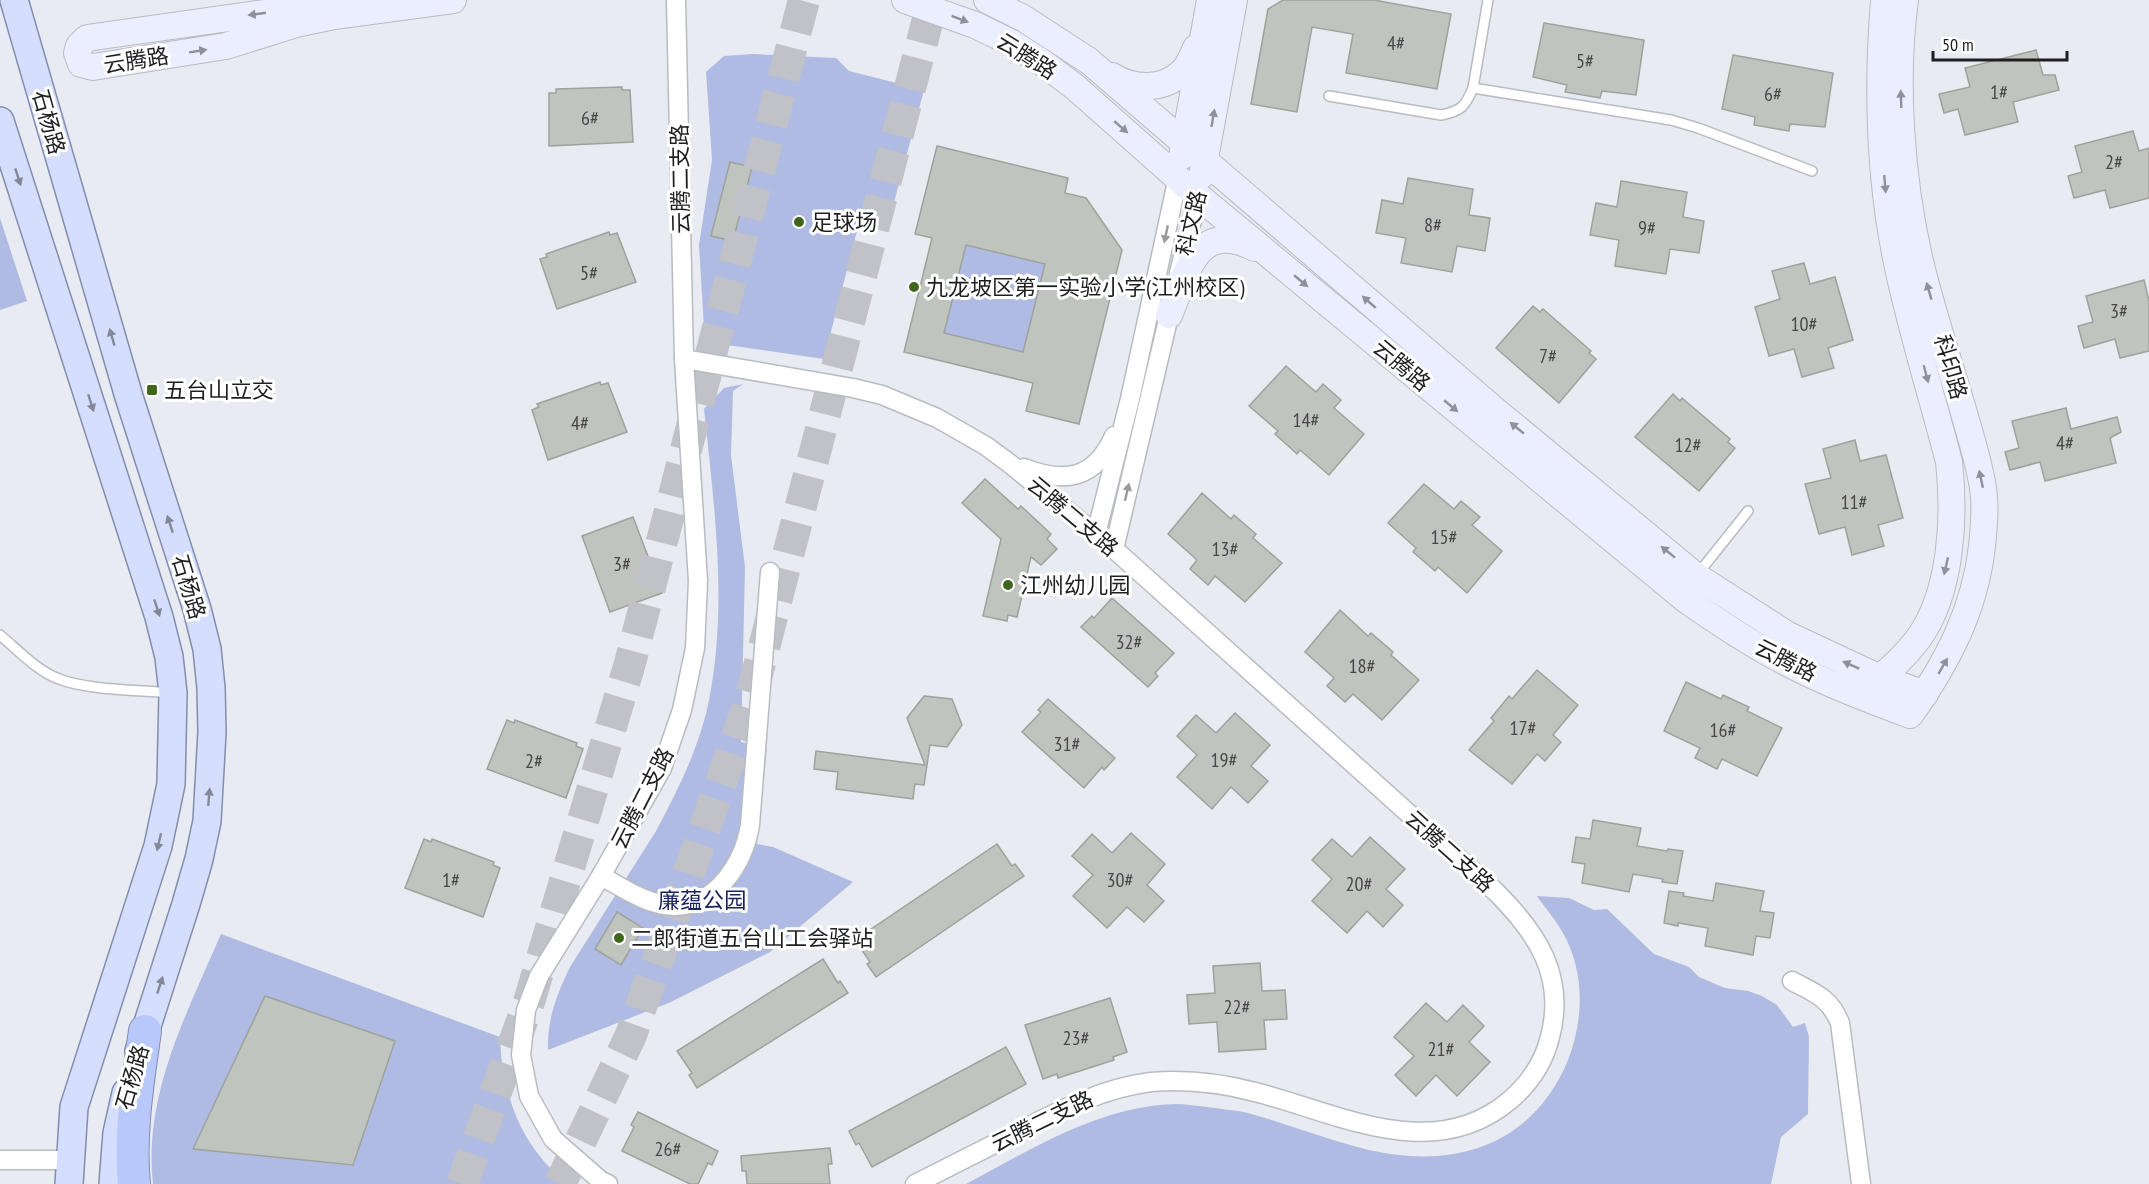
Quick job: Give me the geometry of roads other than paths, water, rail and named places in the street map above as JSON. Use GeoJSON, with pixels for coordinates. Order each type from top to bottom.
{"type":"FeatureCollection","features":[{"type":"Feature","properties":{"kind":"highway"},"geometry":{"type":"LineString","coordinates":[[134,1184],[133,1136],[136,1088],[145,1031]]}},
{"type":"Feature","properties":{"kind":"main road","name":"石杨路"},"geometry":{"type":"LineString","coordinates":[[14,0],[129,397],[197,609],[207,649],[211,688],[212,732],[207,821],[190,893],[125,1097],[117,1133],[113,1184]]}},
{"type":"Feature","properties":{"kind":"main road","name":"石杨路"},"geometry":{"type":"LineString","coordinates":[[0,122],[159,617],[169,657],[173,693],[171,784],[158,846],[74,1107],[69,1172]]}},
{"type":"Feature","properties":{"kind":"street","name":"云腾路"},"geometry":{"type":"LineString","coordinates":[[357,0],[87,38],[79,46],[78,59],[81,64],[93,67],[226,46],[296,24],[334,16],[453,0]]}},
{"type":"Feature","properties":{"kind":"street","name":"云腾二支路"},"geometry":{"type":"LineString","coordinates":[[608,1184],[553,1139],[529,1096],[521,1055],[526,1010],[539,976],[601,876],[662,768],[682,710],[695,648],[698,581],[684,359],[676,0]]}},
{"type":"Feature","properties":{"kind":"street","name":"云腾路"},"geometry":{"type":"LineString","coordinates":[[905,0],[975,24],[1043,63],[1075,87],[1198,196],[1685,599],[1730,630],[1780,659],[1857,695],[1917,704]]}},
{"type":"Feature","properties":{"kind":"street","name":"云腾路"},"geometry":{"type":"LineString","coordinates":[[987,0],[1047,33],[1089,62],[1497,412],[1696,576],[1788,635],[1880,678],[1917,704]]}},
{"type":"Feature","properties":{"kind":"street","name":"科文路"},"geometry":{"type":"LineString","coordinates":[[1096,534],[1130,399],[1178,177],[1210,0]]}},
{"type":"Feature","properties":{"kind":"street","name":"科文路"},"geometry":{"type":"LineString","coordinates":[[1114,549],[1198,196],[1234,0]]}},
{"type":"Feature","properties":{"kind":"street","name":"科印路"},"geometry":{"type":"LineString","coordinates":[[1857,695],[1902,658],[1919,637],[1932,612],[1942,586],[1949,555],[1953,505],[1949,462],[1897,263],[1886,198],[1881,140],[1880,89],[1899,1]]}},
{"type":"Feature","properties":{"kind":"street","name":"科印路"},"geometry":{"type":"LineString","coordinates":[[1899,1],[1907,193],[1920,258],[1976,455],[1983,489],[1985,522],[1974,594],[1965,620],[1941,670],[1917,704]]}},
{"type":"Feature","properties":{"kind":"street"},"geometry":{"type":"LineString","coordinates":[[1089,62],[1121,82],[1135,86],[1147,87],[1167,82],[1188,66],[1205,28]]}},
{"type":"Feature","properties":{"kind":"street"},"geometry":{"type":"LineString","coordinates":[[1169,315],[1195,258],[1210,242],[1220,239],[1240,241],[1271,256]]}},
{"type":"Feature","properties":{"kind":"street","name":"云腾二支路"},"geometry":{"type":"LineString","coordinates":[[684,359],[882,395],[937,418],[1009,462],[1114,549],[1514,910],[1531,930],[1549,969],[1554,993],[1554,1017],[1543,1058],[1532,1077],[1518,1094],[1485,1118],[1465,1126],[1420,1133],[1396,1131],[1232,1086],[1180,1081],[1153,1082],[1128,1086],[1079,1101],[915,1184]]}},
{"type":"Feature","properties":{"kind":"street"},"geometry":{"type":"LineString","coordinates":[[1009,462],[1043,476],[1066,477],[1088,471],[1109,447],[1130,399]]}},
{"type":"Feature","properties":{"kind":"street"},"geometry":{"type":"LineString","coordinates":[[601,876],[639,897],[673,906],[688,905],[717,888],[732,874],[741,858],[748,842],[750,825],[770,572]]}},
{"type":"Feature","properties":{"kind":"street"},"geometry":{"type":"LineString","coordinates":[[1792,981],[1824,998],[1836,1013],[1840,1023],[1861,1184]]}},
{"type":"Feature","properties":{"kind":"street"},"geometry":{"type":"LineString","coordinates":[[0,1160],[69,1172]]}},
{"type":"Feature","properties":{"kind":"lane"},"geometry":{"type":"LineString","coordinates":[[1329,96],[1441,115],[1457,112],[1468,101],[1473,88],[1488,0]]}},
{"type":"Feature","properties":{"kind":"lane"},"geometry":{"type":"LineString","coordinates":[[1473,88],[1671,120],[1812,171]]}},
{"type":"Feature","properties":{"kind":"lane"},"geometry":{"type":"LineString","coordinates":[[1696,576],[1748,511]]}},
{"type":"Feature","properties":{"kind":"lane"},"geometry":{"type":"LineString","coordinates":[[0,635],[44,671],[59,679],[88,686],[173,693]]}},
{"type":"Feature","properties":{"kind":"tunnel"},"geometry":{"type":"LineString","coordinates":[[462,1184],[529,1002],[630,663],[804,0]]}},
{"type":"Feature","properties":{"kind":"tunnel"},"geometry":{"type":"LineString","coordinates":[[560,1184],[631,1035],[750,701],[933,0]]}},
{"type":"Feature","properties":{"kind":"place","name":"足球场"},"geometry":{"type":"Point","coordinates":[799,222]}},
{"type":"Feature","properties":{"kind":"place","name":"九龙坡区第一实验小学(江州校区)"},"geometry":{"type":"Point","coordinates":[914,287]}},
{"type":"Feature","properties":{"kind":"place","name":"五台山立交"},"geometry":{"type":"Point","coordinates":[152,390]}},
{"type":"Feature","properties":{"kind":"place","name":"江州幼儿园"},"geometry":{"type":"Point","coordinates":[1008,585]}},
{"type":"Feature","properties":{"kind":"place","name":"二郎街道五台山工会驿站"},"geometry":{"type":"Point","coordinates":[619,938]}},
{"type":"Feature","properties":{"kind":"park label","name":"廉蕴公园"},"geometry":{"type":"Point","coordinates":[702,900]}}]}
